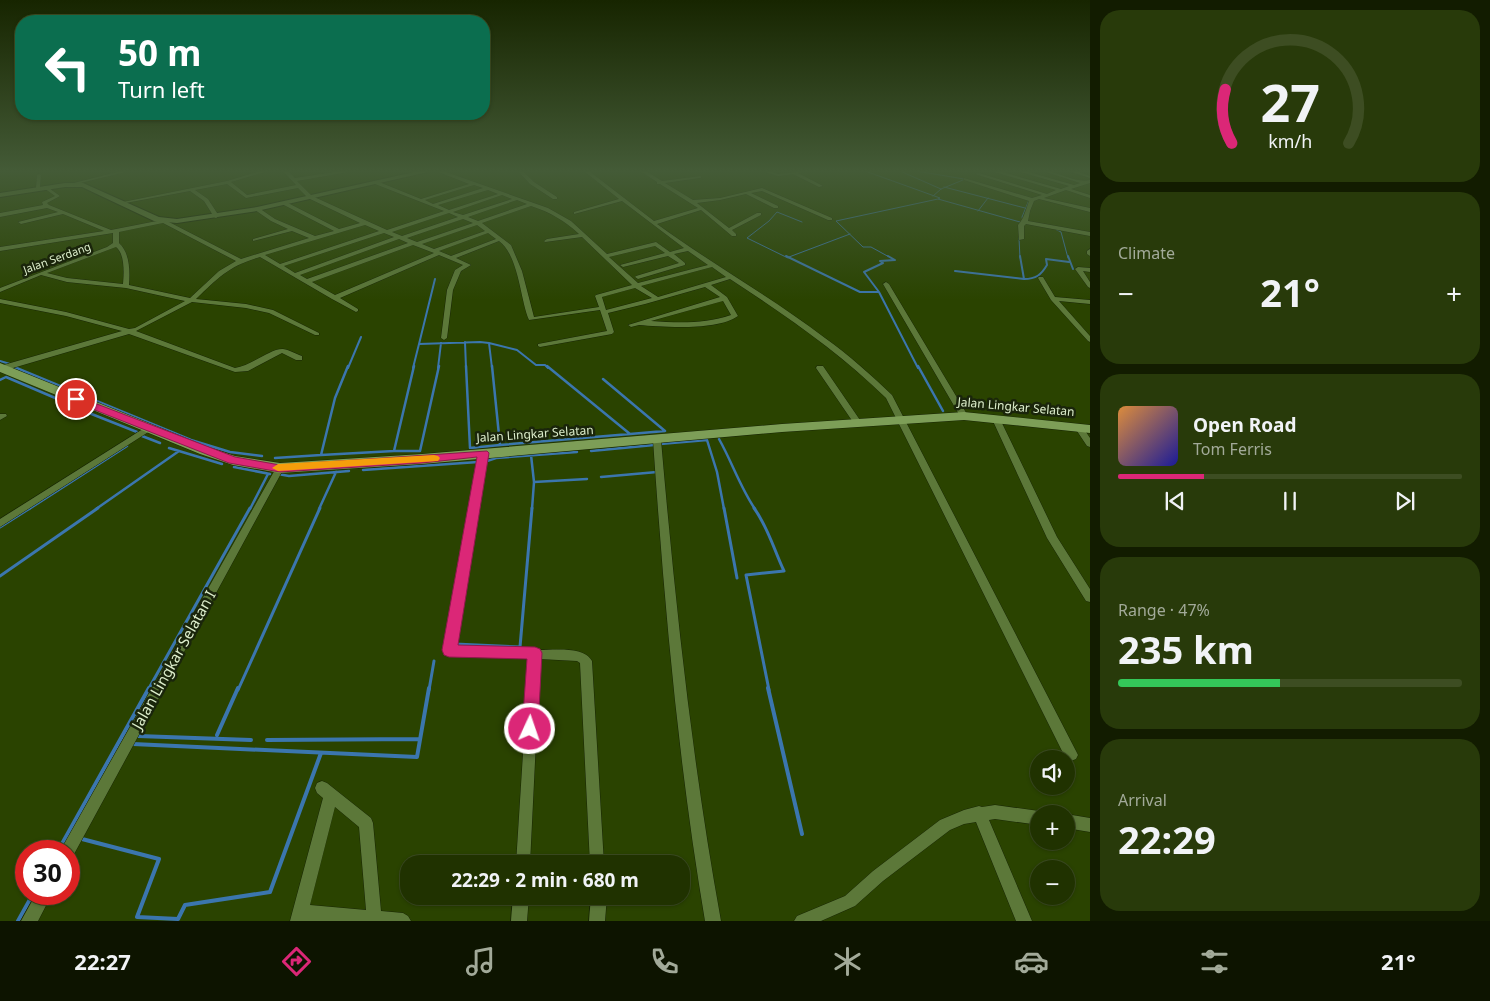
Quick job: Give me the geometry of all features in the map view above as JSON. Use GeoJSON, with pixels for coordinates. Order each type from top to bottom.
{"type":"FeatureCollection","features":[{"type":"Feature","properties":{"kind":"highway","name":"Jalan Lingkar Selatan"},"geometry":{"type":"LineString","coordinates":[[1,368],[149,429],[233,460],[280,468],[422,460],[483,453],[964,416],[1085,428]]}},
{"type":"Feature","properties":{"kind":"street"},"geometry":{"type":"LineString","coordinates":[[21,222],[58,214]]}},
{"type":"Feature","properties":{"kind":"street"},"geometry":{"type":"LineString","coordinates":[[66,214],[113,231]]}},
{"type":"Feature","properties":{"kind":"street"},"geometry":{"type":"LineString","coordinates":[[148,214],[166,221],[240,261]]}},
{"type":"Feature","properties":{"kind":"street"},"geometry":{"type":"LineString","coordinates":[[0,249],[166,221],[228,214]]}},
{"type":"Feature","properties":{"kind":"street"},"geometry":{"type":"LineString","coordinates":[[264,214],[273,220],[316,239]]}},
{"type":"Feature","properties":{"kind":"street"},"geometry":{"type":"LineString","coordinates":[[306,214],[339,231]]}},
{"type":"Feature","properties":{"kind":"street"},"geometry":{"type":"LineString","coordinates":[[346,214],[385,232],[453,257],[468,265],[458,270],[450,290],[444,338]]}},
{"type":"Feature","properties":{"kind":"street"},"geometry":{"type":"LineString","coordinates":[[278,266],[439,214]]}},
{"type":"Feature","properties":{"kind":"street"},"geometry":{"type":"LineString","coordinates":[[455,214],[478,223],[509,246],[520,271],[531,319],[603,310],[656,298],[732,277]]}},
{"type":"Feature","properties":{"kind":"street"},"geometry":{"type":"LineString","coordinates":[[294,275],[472,214]]}},
{"type":"Feature","properties":{"kind":"street"},"geometry":{"type":"LineString","coordinates":[[306,282],[362,261],[504,214]]}},
{"type":"Feature","properties":{"kind":"street"},"geometry":{"type":"LineString","coordinates":[[553,214],[569,222],[584,234],[638,287],[656,298]]}},
{"type":"Feature","properties":{"kind":"street"},"geometry":{"type":"LineString","coordinates":[[642,214],[689,249],[780,308],[844,357],[889,397],[1068,750]]}},
{"type":"Feature","properties":{"kind":"street"},"geometry":{"type":"LineString","coordinates":[[654,223],[683,214]]}},
{"type":"Feature","properties":{"kind":"street"},"geometry":{"type":"LineString","coordinates":[[709,214],[734,235]]}},
{"type":"Feature","properties":{"kind":"street"},"geometry":{"type":"LineString","coordinates":[[728,230],[759,214]]}},
{"type":"Feature","properties":{"kind":"street"},"geometry":{"type":"LineString","coordinates":[[819,214],[830,219]]}},
{"type":"Feature","properties":{"kind":"street"},"geometry":{"type":"LineString","coordinates":[[1021,239],[1021,225],[1025,222],[1026,214]]}},
{"type":"Feature","properties":{"kind":"street"},"geometry":{"type":"LineString","coordinates":[[1025,222],[1090,234]]}},
{"type":"Feature","properties":{"kind":"street"},"geometry":{"type":"LineString","coordinates":[[1,368],[130,331],[191,300],[221,272],[240,261],[262,256],[365,223]]}},
{"type":"Feature","properties":{"kind":"street"},"geometry":{"type":"LineString","coordinates":[[255,240],[292,229]]}},
{"type":"Feature","properties":{"kind":"street"},"geometry":{"type":"LineString","coordinates":[[113,231],[116,244],[122,249],[127,270],[126,286]]}},
{"type":"Feature","properties":{"kind":"street"},"geometry":{"type":"LineString","coordinates":[[334,298],[489,231]]}},
{"type":"Feature","properties":{"kind":"street"},"geometry":{"type":"LineString","coordinates":[[547,241],[584,234]]}},
{"type":"Feature","properties":{"kind":"street"},"geometry":{"type":"LineString","coordinates":[[453,257],[500,239]]}},
{"type":"Feature","properties":{"kind":"street","name":"Jalan Serdang"},"geometry":{"type":"LineString","coordinates":[[0,290],[98,253],[116,244]]}},
{"type":"Feature","properties":{"kind":"street"},"geometry":{"type":"LineString","coordinates":[[609,255],[655,244],[683,264],[638,276]]}},
{"type":"Feature","properties":{"kind":"street"},"geometry":{"type":"LineString","coordinates":[[334,248],[362,261]]}},
{"type":"Feature","properties":{"kind":"street"},"geometry":{"type":"LineString","coordinates":[[623,264],[689,249]]}},
{"type":"Feature","properties":{"kind":"street"},"geometry":{"type":"LineString","coordinates":[[262,256],[356,310]]}},
{"type":"Feature","properties":{"kind":"street"},"geometry":{"type":"LineString","coordinates":[[540,345],[609,334],[611,332],[598,296],[638,287],[713,265]]}},
{"type":"Feature","properties":{"kind":"street"},"geometry":{"type":"LineString","coordinates":[[1090,270],[1078,269],[1090,286]]}},
{"type":"Feature","properties":{"kind":"street"},"geometry":{"type":"LineString","coordinates":[[41,273],[68,280],[126,286],[191,300],[236,304],[271,311],[317,334]]}},
{"type":"Feature","properties":{"kind":"street"},"geometry":{"type":"LineString","coordinates":[[1042,278],[1053,299],[1090,340]]}},
{"type":"Feature","properties":{"kind":"street"},"geometry":{"type":"LineString","coordinates":[[639,323],[680,324],[720,321],[735,315],[725,298],[705,284]]}},
{"type":"Feature","properties":{"kind":"street"},"geometry":{"type":"LineString","coordinates":[[886,284],[964,416]]}},
{"type":"Feature","properties":{"kind":"street"},"geometry":{"type":"LineString","coordinates":[[631,325],[725,298]]}},
{"type":"Feature","properties":{"kind":"street"},"geometry":{"type":"LineString","coordinates":[[1053,299],[1090,302]]}},
{"type":"Feature","properties":{"kind":"street"},"geometry":{"type":"LineString","coordinates":[[0,301],[57,311],[130,331],[236,370],[245,369],[279,351],[287,352],[299,358]]}},
{"type":"Feature","properties":{"kind":"street"},"geometry":{"type":"LineString","coordinates":[[820,368],[858,423]]}},
{"type":"Feature","properties":{"kind":"street"},"geometry":{"type":"LineString","coordinates":[[996,419],[1052,538],[1090,598]]}},
{"type":"Feature","properties":{"kind":"street"},"geometry":{"type":"LineString","coordinates":[[1085,428],[1090,444]]}},
{"type":"Feature","properties":{"kind":"street"},"geometry":{"type":"LineString","coordinates":[[0,524],[149,429]]}},
{"type":"Feature","properties":{"kind":"street"},"geometry":{"type":"LineString","coordinates":[[657,440],[670,606],[699,847],[713,921]]}},
{"type":"Feature","properties":{"kind":"street"},"geometry":{"type":"LineString","coordinates":[[483,453],[449,650],[579,656],[586,660],[597,855]]}},
{"type":"Feature","properties":{"kind":"street","name":"Jalan Lingkar Selatan I"},"geometry":{"type":"LineString","coordinates":[[74,840],[280,468]]}},
{"type":"Feature","properties":{"kind":"street"},"geometry":{"type":"LineString","coordinates":[[523,855],[535,653]]}},
{"type":"Feature","properties":{"kind":"street"},"geometry":{"type":"LineString","coordinates":[[374,919],[366,823],[326,792],[299,917],[403,921]]}},
{"type":"Feature","properties":{"kind":"street"},"geometry":{"type":"LineString","coordinates":[[802,921],[850,901],[878,876],[945,825],[979,813],[995,812],[1030,817]]}},
{"type":"Feature","properties":{"kind":"street"},"geometry":{"type":"LineString","coordinates":[[979,813],[1024,921]]}},
{"type":"Feature","properties":{"kind":"street"},"geometry":{"type":"LineString","coordinates":[[1075,822],[1090,825]]}},
{"type":"Feature","properties":{"kind":"street"},"geometry":{"type":"LineString","coordinates":[[29,921],[38,905]]}},
{"type":"Feature","properties":{"kind":"street"},"geometry":{"type":"LineString","coordinates":[[519,921],[520,905]]}},
{"type":"Feature","properties":{"kind":"street"},"geometry":{"type":"LineString","coordinates":[[598,921],[599,905]]}},
{"type":"Feature","properties":{"kind":"waterway"},"geometry":{"type":"LineString","coordinates":[[775,214],[747,238],[788,258]]}},
{"type":"Feature","properties":{"kind":"waterway"},"geometry":{"type":"LineString","coordinates":[[782,214],[802,222]]}},
{"type":"Feature","properties":{"kind":"waterway"},"geometry":{"type":"LineString","coordinates":[[850,234],[836,221],[869,214]]}},
{"type":"Feature","properties":{"kind":"waterway"},"geometry":{"type":"LineString","coordinates":[[991,214],[1020,222]]}},
{"type":"Feature","properties":{"kind":"waterway"},"geometry":{"type":"LineString","coordinates":[[1023,214],[1023,221]]}},
{"type":"Feature","properties":{"kind":"waterway"},"geometry":{"type":"LineString","coordinates":[[1055,229],[1061,232],[1068,258]]}},
{"type":"Feature","properties":{"kind":"waterway"},"geometry":{"type":"LineString","coordinates":[[789,257],[850,234]]}},
{"type":"Feature","properties":{"kind":"waterway"},"geometry":{"type":"LineString","coordinates":[[850,234],[863,247],[871,247],[891,258]]}},
{"type":"Feature","properties":{"kind":"waterway"},"geometry":{"type":"LineString","coordinates":[[1019,238],[1020,258]]}},
{"type":"Feature","properties":{"kind":"waterway"},"geometry":{"type":"LineString","coordinates":[[786,256],[860,292],[879,292]]}},
{"type":"Feature","properties":{"kind":"waterway"},"geometry":{"type":"LineString","coordinates":[[879,292],[864,272],[883,263],[880,261],[895,260],[888,256]]}},
{"type":"Feature","properties":{"kind":"waterway"},"geometry":{"type":"LineString","coordinates":[[1020,256],[1024,279]]}},
{"type":"Feature","properties":{"kind":"waterway"},"geometry":{"type":"LineString","coordinates":[[1068,256],[1073,269]]}},
{"type":"Feature","properties":{"kind":"waterway"},"geometry":{"type":"LineString","coordinates":[[1024,279],[1040,274],[1047,265],[1046,259],[1069,262]]}},
{"type":"Feature","properties":{"kind":"waterway"},"geometry":{"type":"LineString","coordinates":[[955,271],[1024,279]]}},
{"type":"Feature","properties":{"kind":"waterway"},"geometry":{"type":"LineString","coordinates":[[419,344],[435,279]]}},
{"type":"Feature","properties":{"kind":"waterway"},"geometry":{"type":"LineString","coordinates":[[879,292],[918,368]]}},
{"type":"Feature","properties":{"kind":"waterway"},"geometry":{"type":"LineString","coordinates":[[348,368],[361,337]]}},
{"type":"Feature","properties":{"kind":"waterway"},"geometry":{"type":"LineString","coordinates":[[441,343],[465,342]]}},
{"type":"Feature","properties":{"kind":"waterway"},"geometry":{"type":"LineString","coordinates":[[465,342],[466,368]]}},
{"type":"Feature","properties":{"kind":"waterway"},"geometry":{"type":"LineString","coordinates":[[465,342],[489,343]]}},
{"type":"Feature","properties":{"kind":"waterway"},"geometry":{"type":"LineString","coordinates":[[419,344],[441,343]]}},
{"type":"Feature","properties":{"kind":"waterway"},"geometry":{"type":"LineString","coordinates":[[438,368],[441,343]]}},
{"type":"Feature","properties":{"kind":"waterway"},"geometry":{"type":"LineString","coordinates":[[489,343],[517,350],[536,365],[545,365],[548,368]]}},
{"type":"Feature","properties":{"kind":"waterway"},"geometry":{"type":"LineString","coordinates":[[489,343],[492,368]]}},
{"type":"Feature","properties":{"kind":"waterway"},"geometry":{"type":"LineString","coordinates":[[413,368],[419,344]]}},
{"type":"Feature","properties":{"kind":"waterway"},"geometry":{"type":"LineString","coordinates":[[0,361],[10,364]]}},
{"type":"Feature","properties":{"kind":"waterway"},"geometry":{"type":"LineString","coordinates":[[321,455],[335,398],[348,366]]}},
{"type":"Feature","properties":{"kind":"waterway"},"geometry":{"type":"LineString","coordinates":[[394,451],[414,366]]}},
{"type":"Feature","properties":{"kind":"waterway"},"geometry":{"type":"LineString","coordinates":[[394,451],[420,451],[439,366]]}},
{"type":"Feature","properties":{"kind":"waterway"},"geometry":{"type":"LineString","coordinates":[[466,366],[470,448],[500,445]]}},
{"type":"Feature","properties":{"kind":"waterway"},"geometry":{"type":"LineString","coordinates":[[492,366],[500,445]]}},
{"type":"Feature","properties":{"kind":"waterway"},"geometry":{"type":"LineString","coordinates":[[547,366],[630,434]]}},
{"type":"Feature","properties":{"kind":"waterway"},"geometry":{"type":"LineString","coordinates":[[918,366],[943,411]]}},
{"type":"Feature","properties":{"kind":"waterway"},"geometry":{"type":"LineString","coordinates":[[16,368],[14,367],[191,440],[230,452],[262,456]]}},
{"type":"Feature","properties":{"kind":"waterway"},"geometry":{"type":"LineString","coordinates":[[0,380],[6,377],[81,409]]}},
{"type":"Feature","properties":{"kind":"waterway"},"geometry":{"type":"LineString","coordinates":[[603,379],[665,431],[630,434]]}},
{"type":"Feature","properties":{"kind":"waterway"},"geometry":{"type":"LineString","coordinates":[[89,413],[137,432]]}},
{"type":"Feature","properties":{"kind":"waterway"},"geometry":{"type":"LineString","coordinates":[[500,445],[630,434]]}},
{"type":"Feature","properties":{"kind":"waterway"},"geometry":{"type":"LineString","coordinates":[[142,436],[160,443]]}},
{"type":"Feature","properties":{"kind":"waterway"},"geometry":{"type":"LineString","coordinates":[[719,439],[755,509]]}},
{"type":"Feature","properties":{"kind":"waterway"},"geometry":{"type":"LineString","coordinates":[[660,444],[707,440],[717,472],[724,509]]}},
{"type":"Feature","properties":{"kind":"waterway"},"geometry":{"type":"LineString","coordinates":[[591,451],[654,445]]}},
{"type":"Feature","properties":{"kind":"waterway"},"geometry":{"type":"LineString","coordinates":[[29,509],[127,446]]}},
{"type":"Feature","properties":{"kind":"waterway"},"geometry":{"type":"LineString","coordinates":[[169,448],[179,451]]}},
{"type":"Feature","properties":{"kind":"waterway"},"geometry":{"type":"LineString","coordinates":[[96,509],[179,451]]}},
{"type":"Feature","properties":{"kind":"waterway"},"geometry":{"type":"LineString","coordinates":[[179,451],[222,464]]}},
{"type":"Feature","properties":{"kind":"waterway"},"geometry":{"type":"LineString","coordinates":[[321,455],[394,451]]}},
{"type":"Feature","properties":{"kind":"waterway"},"geometry":{"type":"LineString","coordinates":[[531,455],[577,452]]}},
{"type":"Feature","properties":{"kind":"waterway"},"geometry":{"type":"LineString","coordinates":[[275,458],[321,455]]}},
{"type":"Feature","properties":{"kind":"waterway"},"geometry":{"type":"LineString","coordinates":[[484,462],[496,458],[531,455]]}},
{"type":"Feature","properties":{"kind":"waterway"},"geometry":{"type":"LineString","coordinates":[[531,455],[534,482]]}},
{"type":"Feature","properties":{"kind":"waterway"},"geometry":{"type":"LineString","coordinates":[[363,470],[478,462]]}},
{"type":"Feature","properties":{"kind":"waterway"},"geometry":{"type":"LineString","coordinates":[[234,467],[270,474]]}},
{"type":"Feature","properties":{"kind":"waterway"},"geometry":{"type":"LineString","coordinates":[[336,472],[349,471]]}},
{"type":"Feature","properties":{"kind":"waterway"},"geometry":{"type":"LineString","coordinates":[[278,474],[289,476],[336,472]]}},
{"type":"Feature","properties":{"kind":"waterway"},"geometry":{"type":"LineString","coordinates":[[319,509],[336,472]]}},
{"type":"Feature","properties":{"kind":"waterway"},"geometry":{"type":"LineString","coordinates":[[601,477],[657,472]]}},
{"type":"Feature","properties":{"kind":"waterway"},"geometry":{"type":"LineString","coordinates":[[250,509],[268,474]]}},
{"type":"Feature","properties":{"kind":"waterway"},"geometry":{"type":"LineString","coordinates":[[534,482],[587,479]]}},
{"type":"Feature","properties":{"kind":"waterway"},"geometry":{"type":"LineString","coordinates":[[532,509],[534,482]]}},
{"type":"Feature","properties":{"kind":"waterway"},"geometry":{"type":"LineString","coordinates":[[0,527],[30,508]]}},
{"type":"Feature","properties":{"kind":"waterway"},"geometry":{"type":"LineString","coordinates":[[0,576],[98,508]]}},
{"type":"Feature","properties":{"kind":"waterway"},"geometry":{"type":"LineString","coordinates":[[148,690],[250,508]]}},
{"type":"Feature","properties":{"kind":"waterway"},"geometry":{"type":"LineString","coordinates":[[238,690],[320,508]]}},
{"type":"Feature","properties":{"kind":"waterway"},"geometry":{"type":"LineString","coordinates":[[455,644],[520,647],[532,508]]}},
{"type":"Feature","properties":{"kind":"waterway"},"geometry":{"type":"LineString","coordinates":[[724,508],[737,578]]}},
{"type":"Feature","properties":{"kind":"waterway"},"geometry":{"type":"LineString","coordinates":[[754,508],[767,531],[784,571],[746,575],[769,690]]}},
{"type":"Feature","properties":{"kind":"waterway"},"geometry":{"type":"LineString","coordinates":[[429,690],[434,661]]}},
{"type":"Feature","properties":{"kind":"waterway"},"geometry":{"type":"LineString","coordinates":[[64,840],[149,688]]}},
{"type":"Feature","properties":{"kind":"waterway"},"geometry":{"type":"LineString","coordinates":[[217,735],[238,688]]}},
{"type":"Feature","properties":{"kind":"waterway"},"geometry":{"type":"LineString","coordinates":[[133,744],[417,757],[429,688]]}},
{"type":"Feature","properties":{"kind":"waterway"},"geometry":{"type":"LineString","coordinates":[[768,688],[802,834]]}},
{"type":"Feature","properties":{"kind":"waterway"},"geometry":{"type":"LineString","coordinates":[[138,736],[251,740]]}},
{"type":"Feature","properties":{"kind":"waterway"},"geometry":{"type":"LineString","coordinates":[[267,740],[420,739]]}},
{"type":"Feature","properties":{"kind":"waterway"},"geometry":{"type":"LineString","coordinates":[[82,839],[159,859],[137,917],[178,919],[185,905],[270,892],[321,753]]}},
{"type":"Feature","properties":{"kind":"waterway"},"geometry":{"type":"LineString","coordinates":[[18,921],[27,905]]}},
{"type":"Feature","properties":{"kind":"slow traffic"},"geometry":{"type":"LineString","coordinates":[[278,468],[434,458]]}},
{"type":"Feature","properties":{"kind":"route"},"geometry":{"type":"LineString","coordinates":[[76,399],[233,460],[280,468],[422,460],[483,453],[449,650],[535,653],[530,729]]}}]}
